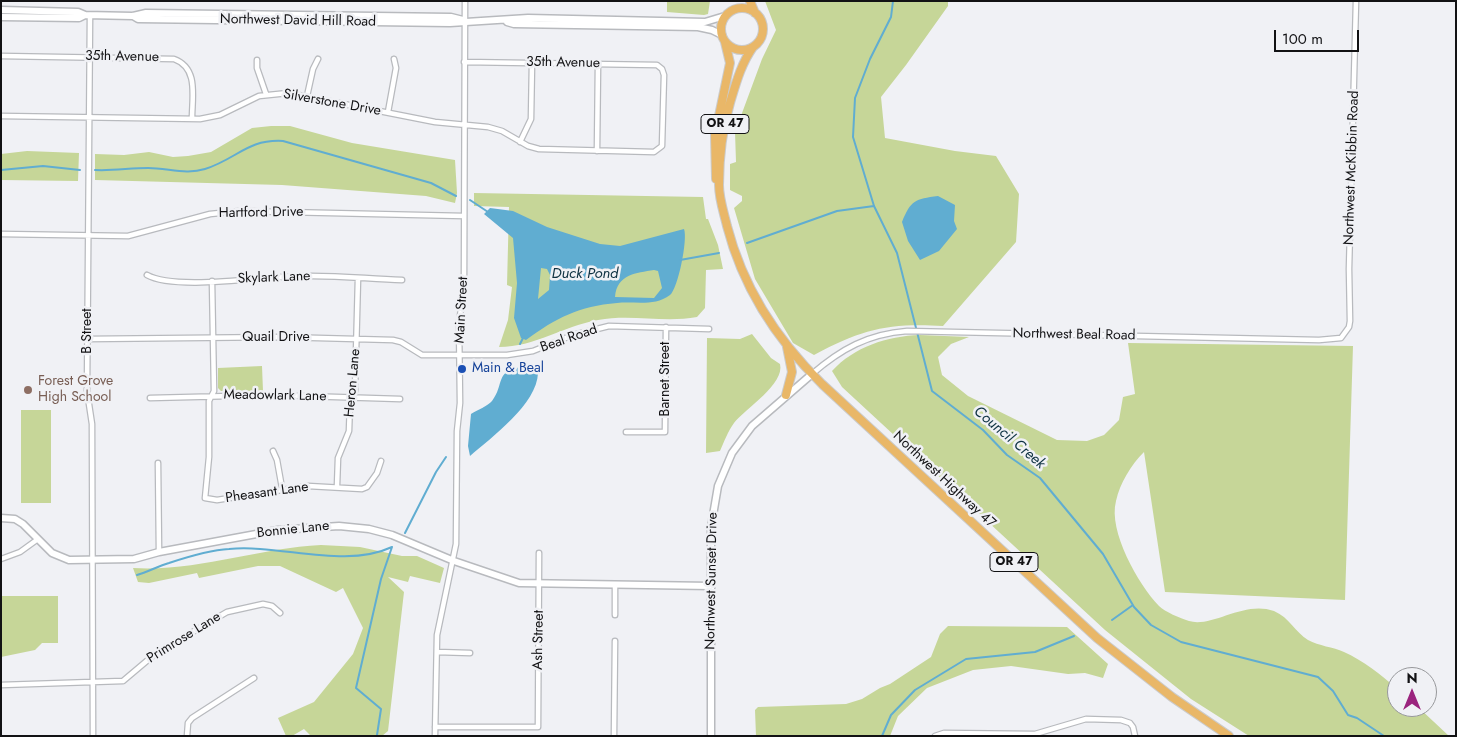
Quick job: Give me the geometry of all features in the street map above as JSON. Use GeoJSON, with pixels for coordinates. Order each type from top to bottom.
{"type":"FeatureCollection","features":[{"type":"Feature","properties":{"kind":"main road"},"geometry":{"type":"LineString","coordinates":[[734,10],[736,1]]}},
{"type":"Feature","properties":{"kind":"main road"},"geometry":{"type":"LineString","coordinates":[[750,1],[762,24],[763,31],[758,43],[753,47],[741,50],[729,46],[723,38],[721,28],[725,16],[734,10],[745,9],[755,13]]}},
{"type":"Feature","properties":{"kind":"main road","name":"Northwest Highway 47"},"geometry":{"type":"LineString","coordinates":[[723,38],[730,63],[715,135],[715,171],[728,232],[743,271],[763,311],[786,345],[812,374],[1097,638],[1166,693],[1229,736]]}},
{"type":"Feature","properties":{"kind":"main road","name":"Northwest Highway 47"},"geometry":{"type":"LineString","coordinates":[[719,185],[720,155],[727,114],[743,61],[753,47]]}},
{"type":"Feature","properties":{"kind":"main road"},"geometry":{"type":"LineString","coordinates":[[786,345],[792,372],[786,395]]}},
{"type":"Feature","properties":{"kind":"street","name":"Main Street"},"geometry":{"type":"LineString","coordinates":[[435,736],[438,626],[454,561],[457,525],[459,323],[464,287],[464,216],[466,196],[464,124],[465,1]]}},
{"type":"Feature","properties":{"kind":"street","name":"Northwest McKibbin Road"},"geometry":{"type":"LineString","coordinates":[[1346,333],[1350,321],[1349,269],[1356,1]]}},
{"type":"Feature","properties":{"kind":"street","name":"Northwest David Hill Road"},"geometry":{"type":"LineString","coordinates":[[1,10],[133,16],[146,13],[442,17],[464,21],[506,21],[528,18],[705,22],[725,16]]}},
{"type":"Feature","properties":{"kind":"street","name":"Northwest David Hill Road"},"geometry":{"type":"LineString","coordinates":[[1,17],[79,18],[88,15]]}},
{"type":"Feature","properties":{"kind":"street","name":"B Street"},"geometry":{"type":"LineString","coordinates":[[88,15],[90,57],[87,391],[92,424],[93,736]]}},
{"type":"Feature","properties":{"kind":"street","name":"Northwest David Hill Road"},"geometry":{"type":"LineString","coordinates":[[506,21],[514,24],[698,27],[712,30],[723,38]]}},
{"type":"Feature","properties":{"kind":"street","name":"35th Avenue"},"geometry":{"type":"LineString","coordinates":[[1,56],[167,58],[180,62],[188,69],[192,80],[192,119]]}},
{"type":"Feature","properties":{"kind":"street"},"geometry":{"type":"LineString","coordinates":[[307,96],[312,69],[318,59]]}},
{"type":"Feature","properties":{"kind":"street"},"geometry":{"type":"LineString","coordinates":[[388,112],[396,68],[394,59]]}},
{"type":"Feature","properties":{"kind":"street"},"geometry":{"type":"LineString","coordinates":[[257,60],[257,68],[266,94]]}},
{"type":"Feature","properties":{"kind":"street","name":"35th Avenue"},"geometry":{"type":"LineString","coordinates":[[464,62],[656,65],[661,68],[664,75],[663,142],[660,149]]}},
{"type":"Feature","properties":{"kind":"street"},"geometry":{"type":"LineString","coordinates":[[520,142],[531,119],[532,63]]}},
{"type":"Feature","properties":{"kind":"street"},"geometry":{"type":"LineString","coordinates":[[597,151],[598,64]]}},
{"type":"Feature","properties":{"kind":"street","name":"Silverstone Drive"},"geometry":{"type":"LineString","coordinates":[[1,116],[192,119],[220,115],[266,94],[288,93],[435,122],[464,124],[499,130],[520,142],[547,150],[654,152],[660,149]]}},
{"type":"Feature","properties":{"kind":"street","name":"Hartford Drive"},"geometry":{"type":"LineString","coordinates":[[1,234],[128,236],[210,214],[240,211],[464,216]]}},
{"type":"Feature","properties":{"kind":"street","name":"Skylark Lane"},"geometry":{"type":"LineString","coordinates":[[148,275],[157,281],[212,281],[304,276],[402,280]]}},
{"type":"Feature","properties":{"kind":"street","name":"Heron Lane"},"geometry":{"type":"LineString","coordinates":[[337,486],[338,458],[349,431],[352,398],[355,391],[358,278]]}},
{"type":"Feature","properties":{"kind":"street","name":"Pheasant Lane"},"geometry":{"type":"LineString","coordinates":[[212,281],[214,391],[209,401],[205,498],[217,500],[282,488],[337,486],[362,489],[367,487],[377,473],[380,461]]}},
{"type":"Feature","properties":{"kind":"street","name":"Beal Road"},"geometry":{"type":"LineString","coordinates":[[460,356],[508,356],[533,351],[573,334],[609,326],[709,328]]}},
{"type":"Feature","properties":{"kind":"street","name":"Barnet Street"},"geometry":{"type":"LineString","coordinates":[[626,432],[666,432],[666,326]]}},
{"type":"Feature","properties":{"kind":"street","name":"Northwest Beal Road"},"geometry":{"type":"LineString","coordinates":[[812,374],[838,353],[858,342],[878,335],[907,331],[1319,340],[1341,338],[1346,333]]}},
{"type":"Feature","properties":{"kind":"street","name":"Quail Drive"},"geometry":{"type":"LineString","coordinates":[[88,339],[281,337],[396,340],[422,355],[460,356]]}},
{"type":"Feature","properties":{"kind":"street","name":"Northwest Sunset Drive"},"geometry":{"type":"LineString","coordinates":[[712,736],[712,519],[722,474],[737,444],[752,426],[812,374]]}},
{"type":"Feature","properties":{"kind":"street","name":"Meadowlark Lane"},"geometry":{"type":"LineString","coordinates":[[150,398],[211,396],[400,399]]}},
{"type":"Feature","properties":{"kind":"street"},"geometry":{"type":"LineString","coordinates":[[273,451],[278,460],[282,488]]}},
{"type":"Feature","properties":{"kind":"street"},"geometry":{"type":"LineString","coordinates":[[158,463],[159,552]]}},
{"type":"Feature","properties":{"kind":"street","name":"Bonnie Lane"},"geometry":{"type":"LineString","coordinates":[[1,518],[16,519],[52,553],[63,559],[134,559],[159,552],[284,529],[339,526],[387,534],[510,581],[540,585],[711,586]]}},
{"type":"Feature","properties":{"kind":"street"},"geometry":{"type":"LineString","coordinates":[[1,559],[20,552],[38,538]]}},
{"type":"Feature","properties":{"kind":"street","name":"Ash Street"},"geometry":{"type":"LineString","coordinates":[[435,727],[538,727],[539,553]]}},
{"type":"Feature","properties":{"kind":"street"},"geometry":{"type":"LineString","coordinates":[[614,615],[615,585]]}},
{"type":"Feature","properties":{"kind":"street","name":"Primrose Lane"},"geometry":{"type":"LineString","coordinates":[[1,685],[124,681],[155,654],[227,612],[263,604],[272,606],[280,613]]}},
{"type":"Feature","properties":{"kind":"street"},"geometry":{"type":"LineString","coordinates":[[614,736],[615,641]]}},
{"type":"Feature","properties":{"kind":"street"},"geometry":{"type":"LineString","coordinates":[[437,652],[470,653]]}},
{"type":"Feature","properties":{"kind":"street"},"geometry":{"type":"LineString","coordinates":[[187,736],[188,723],[192,718],[254,678]]}},
{"type":"Feature","properties":{"kind":"street"},"geometry":{"type":"LineString","coordinates":[[935,736],[944,733],[1028,735],[1080,720],[1121,720],[1130,723],[1135,736]]}},
{"type":"Feature","properties":{"kind":"green space"},"geometry":{"type":"Polygon","coordinates":[[[667,1],[710,1],[708,14],[667,12],[667,1]]]}},
{"type":"Feature","properties":{"kind":"green space"},"geometry":{"type":"Polygon","coordinates":[[[765,1],[948,1],[948,6],[881,97],[885,138],[955,151],[996,156],[1019,194],[1016,242],[943,326],[907,326],[876,330],[847,339],[814,355],[793,343],[755,279],[734,208],[742,201],[742,196],[730,190],[730,164],[736,162],[735,132],[762,59],[776,30],[765,1]]]}},
{"type":"Feature","properties":{"kind":"green space"},"geometry":{"type":"Polygon","coordinates":[[[290,126],[352,143],[455,160],[457,193],[455,203],[426,196],[282,185],[95,180],[95,154],[124,155],[149,152],[173,157],[188,156],[211,152],[252,128],[290,126]]]}},
{"type":"Feature","properties":{"kind":"green space"},"geometry":{"type":"Polygon","coordinates":[[[27,151],[79,153],[78,181],[1,180],[1,154],[27,151]]]}},
{"type":"Feature","properties":{"kind":"green space"},"geometry":{"type":"Polygon","coordinates":[[[474,193],[703,197],[706,219],[708,219],[718,245],[723,269],[706,270],[705,308],[697,317],[685,319],[610,318],[585,323],[525,344],[499,347],[508,320],[512,287],[507,285],[509,207],[474,206],[474,193]]]}},
{"type":"Feature","properties":{"kind":"green space"},"geometry":{"type":"Polygon","coordinates":[[[752,334],[771,358],[780,364],[777,380],[734,423],[720,451],[706,453],[707,338],[740,339],[752,334]]]}},
{"type":"Feature","properties":{"kind":"green space"},"geometry":{"type":"Polygon","coordinates":[[[908,336],[969,337],[951,344],[938,357],[942,375],[968,396],[1057,440],[1087,441],[1104,435],[1119,420],[1123,397],[1135,394],[1128,343],[1353,346],[1345,600],[1165,592],[1144,452],[1130,468],[1120,488],[1116,501],[1116,527],[1127,556],[1142,585],[1159,606],[1165,610],[1185,620],[1198,622],[1251,609],[1274,611],[1284,617],[1308,640],[1344,652],[1358,659],[1387,680],[1387,717],[1429,717],[1449,736],[1249,736],[1191,699],[1105,630],[842,387],[832,371],[850,355],[861,349],[872,344],[908,336]]]}},
{"type":"Feature","properties":{"kind":"green space"},"geometry":{"type":"Polygon","coordinates":[[[262,366],[263,391],[221,391],[218,388],[218,368],[262,366]]]}},
{"type":"Feature","properties":{"kind":"green space"},"geometry":{"type":"Polygon","coordinates":[[[21,410],[51,410],[51,503],[21,503],[21,410]]]}},
{"type":"Feature","properties":{"kind":"green space"},"geometry":{"type":"Polygon","coordinates":[[[321,545],[360,547],[402,556],[417,556],[444,568],[440,583],[410,576],[408,582],[388,577],[404,592],[388,731],[382,736],[311,736],[304,729],[292,736],[286,736],[278,718],[314,702],[353,654],[363,628],[343,588],[336,592],[280,566],[258,566],[199,578],[197,573],[149,583],[138,582],[133,568],[180,567],[274,550],[321,545]]]}},
{"type":"Feature","properties":{"kind":"green space"},"geometry":{"type":"Polygon","coordinates":[[[1,596],[58,596],[58,643],[42,643],[35,650],[1,657],[1,596]]]}},
{"type":"Feature","properties":{"kind":"green space"},"geometry":{"type":"Polygon","coordinates":[[[948,626],[1067,627],[1108,664],[1103,678],[1085,673],[1068,674],[1011,666],[973,670],[927,688],[898,716],[890,736],[756,736],[755,710],[758,707],[846,704],[862,699],[890,684],[931,657],[940,634],[948,626]]]}},
{"type":"Feature","properties":{"kind":"water"},"geometry":{"type":"Polygon","coordinates":[[[938,196],[955,205],[954,221],[957,229],[939,251],[920,260],[908,241],[902,222],[908,209],[915,202],[924,198],[938,196]]]}},
{"type":"Feature","properties":{"kind":"water","name":"Duck Pond"},"geometry":{"type":"Polygon","coordinates":[[[490,208],[513,211],[547,227],[600,244],[620,246],[684,229],[685,243],[676,284],[670,295],[664,299],[644,303],[603,305],[579,310],[558,319],[526,340],[521,338],[514,318],[517,283],[513,238],[484,214],[490,208]],[[541,268],[538,299],[549,290],[550,275],[547,269],[541,268]],[[658,271],[634,274],[623,279],[619,284],[615,297],[654,298],[662,288],[658,271]]]}},
{"type":"Feature","properties":{"kind":"water"},"geometry":{"type":"Polygon","coordinates":[[[522,367],[534,369],[538,373],[536,385],[530,396],[522,408],[501,430],[470,456],[468,446],[471,414],[492,401],[501,379],[507,372],[522,367]]]}},
{"type":"Feature","properties":{"kind":"waterway","name":"Council Creek"},"geometry":{"type":"LineString","coordinates":[[893,1],[891,17],[870,59],[855,98],[853,137],[874,206],[897,253],[932,391],[983,430],[1007,455],[1040,478],[1103,554],[1134,607],[1151,625],[1181,642],[1318,677],[1333,691],[1348,715],[1357,718],[1384,736]]}},
{"type":"Feature","properties":{"kind":"waterway"},"geometry":{"type":"LineString","coordinates":[[95,170],[155,168],[198,171],[216,165],[251,146],[271,141],[283,141],[431,183],[456,196]]}},
{"type":"Feature","properties":{"kind":"waterway"},"geometry":{"type":"LineString","coordinates":[[1,170],[43,166],[80,170]]}},
{"type":"Feature","properties":{"kind":"waterway"},"geometry":{"type":"LineString","coordinates":[[470,200],[488,212]]}},
{"type":"Feature","properties":{"kind":"waterway"},"geometry":{"type":"LineString","coordinates":[[747,243],[837,211],[874,206]]}},
{"type":"Feature","properties":{"kind":"waterway"},"geometry":{"type":"LineString","coordinates":[[680,260],[719,253]]}},
{"type":"Feature","properties":{"kind":"waterway"},"geometry":{"type":"LineString","coordinates":[[520,344],[524,336]]}},
{"type":"Feature","properties":{"kind":"waterway"},"geometry":{"type":"LineString","coordinates":[[405,533],[436,472],[446,457]]}},
{"type":"Feature","properties":{"kind":"waterway"},"geometry":{"type":"LineString","coordinates":[[137,575],[183,558],[221,550],[249,548],[333,556],[354,556],[374,553],[392,547]]}},
{"type":"Feature","properties":{"kind":"waterway"},"geometry":{"type":"LineString","coordinates":[[377,735],[381,709],[356,688],[381,579],[392,547]]}},
{"type":"Feature","properties":{"kind":"waterway"},"geometry":{"type":"LineString","coordinates":[[1112,620],[1133,605]]}},
{"type":"Feature","properties":{"kind":"waterway"},"geometry":{"type":"LineString","coordinates":[[882,736],[891,715],[915,690],[966,659],[1035,652],[1074,636]]}},
{"type":"Feature","properties":{"kind":"place","name":"Main & Beal"},"geometry":{"type":"Point","coordinates":[462,369]}},
{"type":"Feature","properties":{"kind":"place","name":"Forest Grove High School"},"geometry":{"type":"Point","coordinates":[28,390]}}]}
